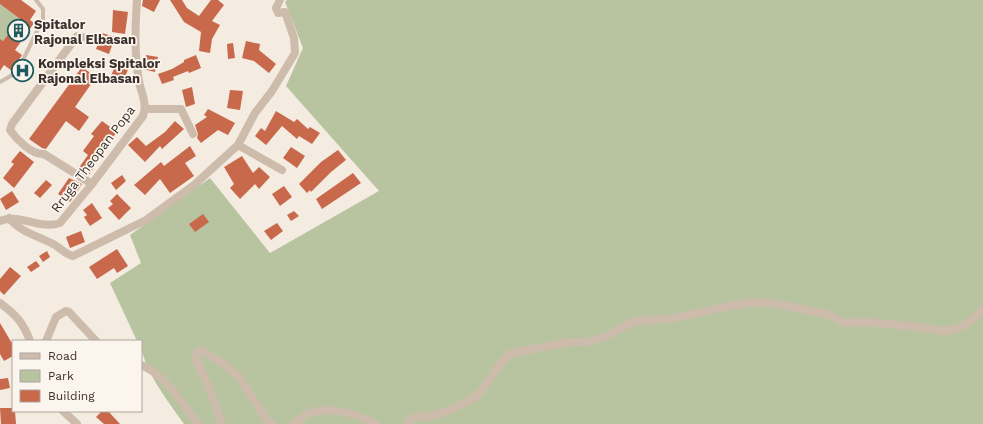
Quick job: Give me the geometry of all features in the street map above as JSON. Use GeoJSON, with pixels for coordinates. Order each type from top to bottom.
{"type":"FeatureCollection","features":[{"type":"Feature","properties":{"kind":"street","name":"Rruga Theopan Popa"},"geometry":{"type":"LineString","coordinates":[[9,218],[36,224],[54,225],[60,223],[92,184],[142,116],[145,109],[138,78],[135,42],[137,0]]}},
{"type":"Feature","properties":{"kind":"street"},"geometry":{"type":"LineString","coordinates":[[0,221],[9,218],[21,230],[55,245],[67,255],[73,256],[80,254],[152,216],[206,175],[238,145],[251,119],[272,91],[295,53],[294,38],[290,20],[285,12],[278,13],[276,8],[280,0]]}},
{"type":"Feature","properties":{"kind":"street"},"geometry":{"type":"LineString","coordinates":[[91,38],[77,36],[12,124],[10,130],[14,136],[38,154],[44,154],[92,184]]}},
{"type":"Feature","properties":{"kind":"street"},"geometry":{"type":"LineString","coordinates":[[145,109],[180,109],[193,134]]}},
{"type":"Feature","properties":{"kind":"street"},"geometry":{"type":"LineString","coordinates":[[238,145],[282,170]]}},
{"type":"Feature","properties":{"kind":"street"},"geometry":{"type":"LineString","coordinates":[[408,424],[412,417],[429,416],[444,412],[473,398],[488,382],[498,365],[512,353],[569,342],[590,342],[609,335],[632,322],[674,318],[740,304],[757,302],[783,305],[830,315],[843,323],[865,322],[944,331],[957,329],[973,319],[983,310]]}},
{"type":"Feature","properties":{"kind":"street"},"geometry":{"type":"LineString","coordinates":[[0,303],[18,316],[26,329],[30,340]]}},
{"type":"Feature","properties":{"kind":"street"},"geometry":{"type":"LineString","coordinates":[[46,340],[56,317],[66,311],[69,312],[95,340]]}},
{"type":"Feature","properties":{"kind":"street"},"geometry":{"type":"LineString","coordinates":[[222,424],[208,385],[194,358],[201,350],[227,366],[239,377],[268,422],[273,424]]}},
{"type":"Feature","properties":{"kind":"street"},"geometry":{"type":"LineString","coordinates":[[142,365],[149,368],[163,379],[198,424]]}},
{"type":"Feature","properties":{"kind":"street"},"geometry":{"type":"LineString","coordinates":[[293,424],[312,412],[330,411],[361,416],[376,424]]}},
{"type":"Feature","properties":{"kind":"street"},"geometry":{"type":"LineString","coordinates":[[64,412],[76,424]]}},
{"type":"Feature","properties":{"kind":"lane"},"geometry":{"type":"LineString","coordinates":[[0,82],[14,74],[19,68],[43,19],[42,9],[36,0]]}},
{"type":"Feature","properties":{"kind":"green space"},"geometry":{"type":"Polygon","coordinates":[[[287,0],[983,0],[983,424],[184,424],[151,373],[142,351],[142,340],[137,340],[110,283],[141,263],[130,235],[210,178],[270,253],[379,191],[286,86],[303,48],[285,2],[287,0]]]}},
{"type":"Feature","properties":{"kind":"green space"},"geometry":{"type":"Polygon","coordinates":[[[0,4],[20,19],[3,41],[0,41],[0,4]]]}},
{"type":"Feature","properties":{"kind":"building","name":"Spitalor Rajonal Elbasan"},"geometry":{"type":"Polygon","coordinates":[[[0,0],[21,0],[36,11],[30,20],[34,23],[15,50],[22,55],[12,71],[4,65],[0,71],[0,39],[3,41],[20,19],[0,4],[0,0]]]}},
{"type":"Feature","properties":{"kind":"building"},"geometry":{"type":"Polygon","coordinates":[[[143,0],[160,0],[154,12],[142,6],[143,0]]]}},
{"type":"Feature","properties":{"kind":"building"},"geometry":{"type":"Polygon","coordinates":[[[170,0],[182,0],[187,8],[199,16],[211,0],[218,0],[224,5],[212,21],[220,25],[212,39],[210,53],[199,51],[201,32],[184,22],[170,0]]]}},
{"type":"Feature","properties":{"kind":"building"},"geometry":{"type":"Polygon","coordinates":[[[113,10],[128,12],[125,34],[112,32],[113,10]]]}},
{"type":"Feature","properties":{"kind":"building"},"geometry":{"type":"Polygon","coordinates":[[[102,33],[115,37],[109,54],[96,49],[102,33]]]}},
{"type":"Feature","properties":{"kind":"building"},"geometry":{"type":"Polygon","coordinates":[[[246,41],[260,44],[259,50],[276,64],[269,73],[254,61],[242,58],[246,41]]]}},
{"type":"Feature","properties":{"kind":"building"},"geometry":{"type":"Polygon","coordinates":[[[233,43],[235,58],[228,59],[227,44],[233,43]]]}},
{"type":"Feature","properties":{"kind":"building"},"geometry":{"type":"Polygon","coordinates":[[[146,55],[158,57],[155,72],[143,69],[146,55]]]}},
{"type":"Feature","properties":{"kind":"building"},"geometry":{"type":"Polygon","coordinates":[[[196,55],[201,68],[173,77],[174,80],[162,84],[158,74],[172,69],[184,62],[184,60],[196,55]]]}},
{"type":"Feature","properties":{"kind":"building"},"geometry":{"type":"Polygon","coordinates":[[[117,62],[129,67],[123,82],[110,78],[117,62]]]}},
{"type":"Feature","properties":{"kind":"building"},"geometry":{"type":"Polygon","coordinates":[[[82,67],[96,77],[75,107],[89,117],[79,131],[66,121],[46,149],[42,148],[29,139],[82,67]]]}},
{"type":"Feature","properties":{"kind":"building"},"geometry":{"type":"Polygon","coordinates":[[[192,87],[195,104],[186,107],[182,90],[192,87]]]}},
{"type":"Feature","properties":{"kind":"building"},"geometry":{"type":"Polygon","coordinates":[[[230,90],[243,91],[240,110],[227,108],[230,90]]]}},
{"type":"Feature","properties":{"kind":"building"},"geometry":{"type":"Polygon","coordinates":[[[208,109],[235,123],[228,135],[218,130],[201,143],[197,138],[198,134],[195,125],[207,117],[204,115],[208,109]]]}},
{"type":"Feature","properties":{"kind":"building"},"geometry":{"type":"Polygon","coordinates":[[[276,111],[294,122],[297,119],[308,129],[310,127],[320,133],[312,144],[299,136],[297,139],[282,126],[266,145],[255,136],[261,128],[265,131],[276,111]]]}},
{"type":"Feature","properties":{"kind":"building"},"geometry":{"type":"Polygon","coordinates":[[[102,121],[117,132],[91,164],[94,167],[89,175],[78,169],[88,155],[83,151],[94,136],[91,134],[102,121]]]}},
{"type":"Feature","properties":{"kind":"building"},"geometry":{"type":"Polygon","coordinates":[[[175,121],[184,129],[162,149],[160,146],[145,162],[128,145],[137,137],[146,146],[165,132],[175,121]]]}},
{"type":"Feature","properties":{"kind":"building"},"geometry":{"type":"Polygon","coordinates":[[[190,146],[196,156],[185,163],[194,176],[170,193],[160,179],[145,195],[134,185],[161,162],[164,166],[190,146]]]}},
{"type":"Feature","properties":{"kind":"building"},"geometry":{"type":"Polygon","coordinates":[[[291,147],[305,156],[297,168],[283,158],[291,147]]]}},
{"type":"Feature","properties":{"kind":"building"},"geometry":{"type":"Polygon","coordinates":[[[338,150],[346,160],[331,172],[311,192],[310,190],[307,193],[299,184],[321,162],[338,150]]]}},
{"type":"Feature","properties":{"kind":"building"},"geometry":{"type":"Polygon","coordinates":[[[20,151],[34,162],[14,188],[3,178],[14,164],[11,162],[20,151]]]}},
{"type":"Feature","properties":{"kind":"building"},"geometry":{"type":"Polygon","coordinates":[[[242,156],[253,173],[259,167],[270,177],[259,189],[255,184],[240,199],[230,188],[234,184],[224,167],[242,156]]]}},
{"type":"Feature","properties":{"kind":"building"},"geometry":{"type":"Polygon","coordinates":[[[353,173],[361,183],[322,209],[316,199],[353,173]]]}},
{"type":"Feature","properties":{"kind":"building"},"geometry":{"type":"Polygon","coordinates":[[[122,175],[126,181],[116,190],[111,183],[122,175]]]}},
{"type":"Feature","properties":{"kind":"building"},"geometry":{"type":"Polygon","coordinates":[[[69,178],[82,184],[70,202],[58,194],[69,178]]]}},
{"type":"Feature","properties":{"kind":"building"},"geometry":{"type":"Polygon","coordinates":[[[46,180],[52,185],[40,198],[34,193],[46,180]]]}},
{"type":"Feature","properties":{"kind":"building"},"geometry":{"type":"Polygon","coordinates":[[[284,186],[292,197],[280,206],[272,194],[284,186]]]}},
{"type":"Feature","properties":{"kind":"building"},"geometry":{"type":"Polygon","coordinates":[[[12,191],[19,202],[6,210],[0,199],[12,191]]]}},
{"type":"Feature","properties":{"kind":"building"},"geometry":{"type":"Polygon","coordinates":[[[117,194],[131,208],[119,220],[108,208],[113,204],[110,201],[117,194]]]}},
{"type":"Feature","properties":{"kind":"building"},"geometry":{"type":"Polygon","coordinates":[[[92,203],[102,218],[90,226],[84,217],[87,215],[83,210],[92,203]]]}},
{"type":"Feature","properties":{"kind":"building"},"geometry":{"type":"Polygon","coordinates":[[[294,211],[299,216],[291,221],[287,215],[294,211]]]}},
{"type":"Feature","properties":{"kind":"building"},"geometry":{"type":"Polygon","coordinates":[[[203,214],[209,222],[195,232],[189,224],[203,214]]]}},
{"type":"Feature","properties":{"kind":"building"},"geometry":{"type":"Polygon","coordinates":[[[277,223],[283,231],[271,240],[264,231],[277,223]]]}},
{"type":"Feature","properties":{"kind":"building"},"geometry":{"type":"Polygon","coordinates":[[[81,231],[85,242],[70,248],[66,237],[81,231]]]}},
{"type":"Feature","properties":{"kind":"building"},"geometry":{"type":"Polygon","coordinates":[[[117,249],[128,266],[117,273],[114,268],[97,279],[89,267],[117,249]]]}},
{"type":"Feature","properties":{"kind":"building"},"geometry":{"type":"Polygon","coordinates":[[[47,251],[50,257],[43,262],[39,256],[47,251]]]}},
{"type":"Feature","properties":{"kind":"building"},"geometry":{"type":"Polygon","coordinates":[[[36,261],[40,266],[31,272],[27,267],[36,261]]]}},
{"type":"Feature","properties":{"kind":"building"},"geometry":{"type":"Polygon","coordinates":[[[10,267],[21,276],[4,295],[0,291],[0,279],[10,267]]]}},
{"type":"Feature","properties":{"kind":"building"},"geometry":{"type":"Polygon","coordinates":[[[0,323],[12,343],[12,357],[4,361],[0,354],[0,323]]]}},
{"type":"Feature","properties":{"kind":"building"},"geometry":{"type":"Polygon","coordinates":[[[8,378],[10,388],[0,390],[0,379],[8,378]]]}},
{"type":"Feature","properties":{"kind":"building"},"geometry":{"type":"Polygon","coordinates":[[[0,408],[12,408],[12,412],[15,412],[16,424],[1,424],[0,408]]]}},
{"type":"Feature","properties":{"kind":"building"},"geometry":{"type":"Polygon","coordinates":[[[101,412],[109,412],[120,424],[104,424],[96,417],[101,412]]]}},
{"type":"Feature","properties":{"kind":"place","name":"Spitalor Rajonal Elbasan"},"geometry":{"type":"Point","coordinates":[19,31]}},
{"type":"Feature","properties":{"kind":"place","name":"Kompleksi Spitalor Rajonal Elbasan"},"geometry":{"type":"Point","coordinates":[23,70]}}]}
